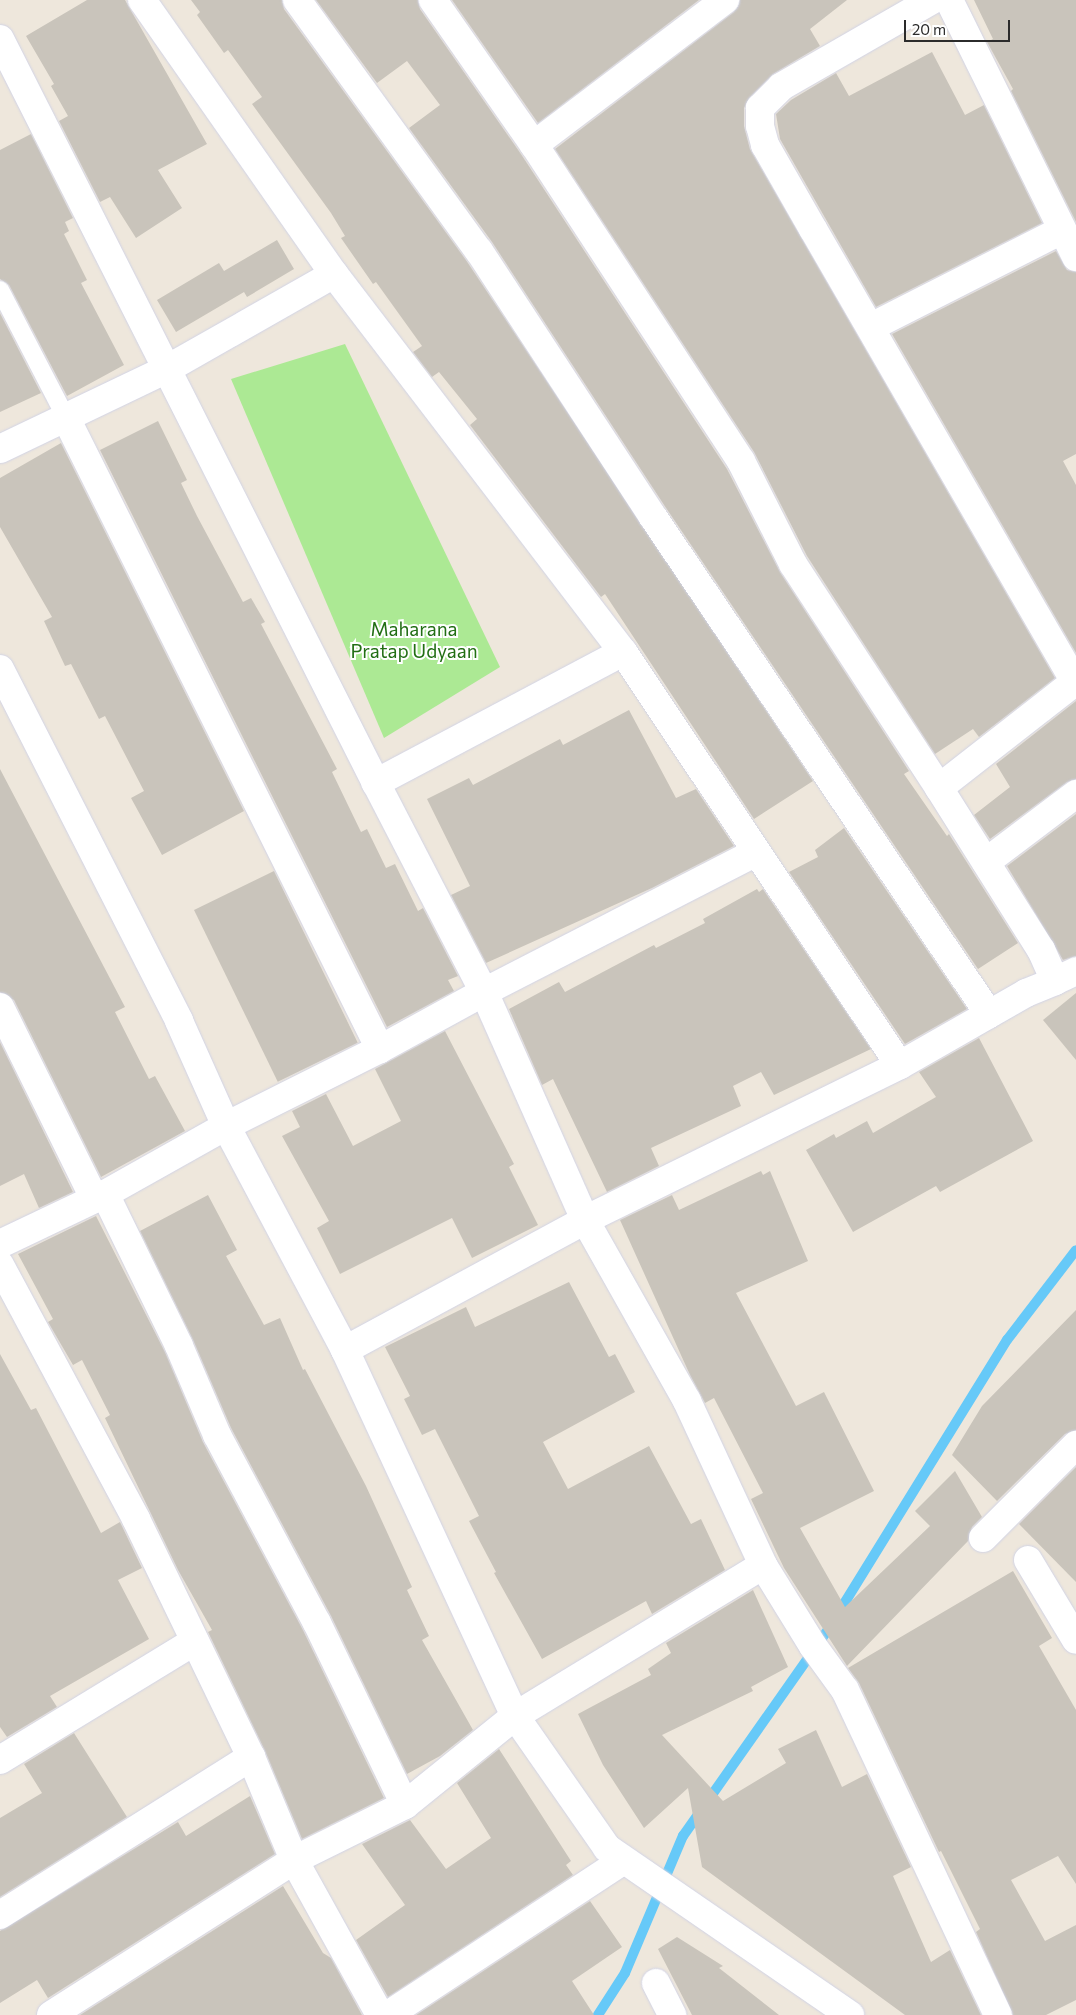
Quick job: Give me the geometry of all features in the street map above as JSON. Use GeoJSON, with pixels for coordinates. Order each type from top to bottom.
{"type":"FeatureCollection","features":[{"type":"Feature","properties":{"kind":"street"},"geometry":{"type":"LineString","coordinates":[[142,0],[334,274],[623,652],[900,1065]]}},
{"type":"Feature","properties":{"kind":"street"},"geometry":{"type":"LineString","coordinates":[[297,0],[479,251],[653,517],[989,1014]]}},
{"type":"Feature","properties":{"kind":"street"},"geometry":{"type":"LineString","coordinates":[[345,1350],[585,1220],[900,1065],[989,1014],[1066,976],[986,862],[793,564],[741,461],[534,145],[433,0]]}},
{"type":"Feature","properties":{"kind":"street"},"geometry":{"type":"LineString","coordinates":[[534,145],[725,0]]}},
{"type":"Feature","properties":{"kind":"street"},"geometry":{"type":"LineString","coordinates":[[932,0],[781,86],[760,108],[765,145],[871,327],[945,463],[1075,682],[939,788]]}},
{"type":"Feature","properties":{"kind":"street"},"geometry":{"type":"LineString","coordinates":[[871,327],[1071,246],[949,0]]}},
{"type":"Feature","properties":{"kind":"street"},"geometry":{"type":"LineString","coordinates":[[0,39],[376,783],[484,992],[585,1220],[687,1401],[763,1565],[813,1646],[844,1690],[998,2015]]}},
{"type":"Feature","properties":{"kind":"street"},"geometry":{"type":"LineString","coordinates":[[0,449],[166,369],[334,274]]}},
{"type":"Feature","properties":{"kind":"street"},"geometry":{"type":"LineString","coordinates":[[66,418],[380,1049]]}},
{"type":"Feature","properties":{"kind":"street"},"geometry":{"type":"LineString","coordinates":[[376,783],[623,652]]}},
{"type":"Feature","properties":{"kind":"street"},"geometry":{"type":"LineString","coordinates":[[0,669],[179,1021],[226,1126],[345,1350],[515,1716],[607,1848],[685,1904],[850,2015]]}},
{"type":"Feature","properties":{"kind":"street"},"geometry":{"type":"LineString","coordinates":[[986,862],[1076,794]]}},
{"type":"Feature","properties":{"kind":"street"},"geometry":{"type":"LineString","coordinates":[[0,1244],[100,1196],[226,1126],[380,1049],[484,992],[756,852]]}},
{"type":"Feature","properties":{"kind":"street"},"geometry":{"type":"LineString","coordinates":[[0,1007],[179,1346],[217,1435],[317,1623],[405,1805]]}},
{"type":"Feature","properties":{"kind":"street"},"geometry":{"type":"LineString","coordinates":[[0,1264],[136,1519],[251,1757],[294,1860],[380,2015]]}},
{"type":"Feature","properties":{"kind":"street"},"geometry":{"type":"LineString","coordinates":[[984,1538],[1076,1445]]}},
{"type":"Feature","properties":{"kind":"street"},"geometry":{"type":"LineString","coordinates":[[1028,1560],[1068,1604],[1076,1640]]}},
{"type":"Feature","properties":{"kind":"street"},"geometry":{"type":"LineString","coordinates":[[51,2015],[294,1860],[405,1805],[515,1716],[763,1565]]}},
{"type":"Feature","properties":{"kind":"street"},"geometry":{"type":"LineString","coordinates":[[0,1760],[195,1641]]}},
{"type":"Feature","properties":{"kind":"street"},"geometry":{"type":"LineString","coordinates":[[0,1915],[251,1757]]}},
{"type":"Feature","properties":{"kind":"street"},"geometry":{"type":"LineString","coordinates":[[388,2015],[632,1867]]}},
{"type":"Feature","properties":{"kind":"street"},"geometry":{"type":"LineString","coordinates":[[656,1983],[672,2015]]}},
{"type":"Feature","properties":{"kind":"lane"},"geometry":{"type":"LineString","coordinates":[[0,290],[66,418]]}},
{"type":"Feature","properties":{"kind":"green space","name":"Maharana Pratap Udyaan"},"geometry":{"type":"Polygon","coordinates":[[[345,344],[500,667],[384,738],[231,379],[345,344]]]}},
{"type":"Feature","properties":{"kind":"building"},"geometry":{"type":"Polygon","coordinates":[[[87,0],[125,0],[207,144],[158,170],[182,208],[136,238],[110,197],[100,202],[59,121],[68,116],[51,86],[54,84],[26,36],[87,0]]]}},
{"type":"Feature","properties":{"kind":"building"},"geometry":{"type":"Polygon","coordinates":[[[191,0],[282,0],[284,9],[466,260],[813,781],[754,819],[605,594],[601,597],[470,425],[477,419],[439,372],[432,377],[413,352],[422,346],[376,282],[373,284],[341,238],[345,236],[331,213],[252,104],[262,97],[228,50],[224,53],[197,15],[200,12],[191,0]]]}},
{"type":"Feature","properties":{"kind":"building"},"geometry":{"type":"Polygon","coordinates":[[[316,0],[418,0],[420,9],[521,154],[727,469],[780,572],[909,771],[904,774],[947,836],[949,834],[1018,943],[978,969],[666,508],[492,242],[409,128],[440,105],[407,61],[377,83],[316,0]]]}},
{"type":"Feature","properties":{"kind":"building"},"geometry":{"type":"Polygon","coordinates":[[[452,0],[699,0],[538,123],[452,0]]]}},
{"type":"Feature","properties":{"kind":"building"},"geometry":{"type":"Polygon","coordinates":[[[740,0],[847,0],[810,29],[820,46],[773,74],[749,98],[744,108],[744,126],[750,149],[1055,678],[979,737],[973,729],[935,754],[807,556],[754,452],[555,149],[734,12],[740,0]]]}},
{"type":"Feature","properties":{"kind":"building"},"geometry":{"type":"Polygon","coordinates":[[[974,0],[1076,0],[1076,222],[1011,91],[1013,89],[987,42],[993,39],[974,0]]]}},
{"type":"Feature","properties":{"kind":"building"},"geometry":{"type":"Polygon","coordinates":[[[932,52],[965,115],[984,105],[1042,223],[876,307],[780,139],[776,114],[791,100],[836,73],[849,96],[932,52]]]}},
{"type":"Feature","properties":{"kind":"building"},"geometry":{"type":"Polygon","coordinates":[[[31,134],[73,218],[65,222],[69,231],[64,234],[87,280],[81,283],[124,365],[67,396],[9,285],[0,279],[0,150],[31,134]]]}},
{"type":"Feature","properties":{"kind":"building"},"geometry":{"type":"Polygon","coordinates":[[[277,240],[294,269],[247,297],[244,292],[176,332],[157,300],[219,263],[224,271],[277,240]]]}},
{"type":"Feature","properties":{"kind":"building"},"geometry":{"type":"Polygon","coordinates":[[[1056,251],[1067,270],[1076,272],[1076,454],[1063,461],[1076,485],[1076,653],[892,334],[1056,251]]]}},
{"type":"Feature","properties":{"kind":"building"},"geometry":{"type":"Polygon","coordinates":[[[0,313],[41,393],[0,412],[0,313]]]}},
{"type":"Feature","properties":{"kind":"building"},"geometry":{"type":"Polygon","coordinates":[[[158,421],[187,480],[181,483],[197,516],[243,602],[251,598],[265,622],[261,624],[337,769],[332,772],[361,832],[367,829],[386,868],[395,864],[418,911],[423,908],[458,976],[448,980],[454,991],[387,1027],[100,450],[158,421]]]}},
{"type":"Feature","properties":{"kind":"building"},"geometry":{"type":"Polygon","coordinates":[[[61,443],[244,811],[162,855],[131,798],[144,791],[105,716],[99,719],[71,664],[65,666],[44,621],[52,617],[0,527],[0,478],[61,443]]]}},
{"type":"Feature","properties":{"kind":"building"},"geometry":{"type":"Polygon","coordinates":[[[1076,701],[1076,779],[1067,782],[990,839],[974,815],[1010,787],[996,764],[1076,701]]]}},
{"type":"Feature","properties":{"kind":"building"},"geometry":{"type":"Polygon","coordinates":[[[629,710],[676,798],[696,789],[734,846],[652,888],[486,963],[451,895],[470,886],[427,799],[469,778],[473,785],[560,739],[563,745],[629,710]]]}},
{"type":"Feature","properties":{"kind":"building"},"geometry":{"type":"Polygon","coordinates":[[[0,769],[125,1007],[115,1012],[149,1079],[155,1076],[185,1131],[101,1177],[14,1000],[0,992],[0,769]]]}},
{"type":"Feature","properties":{"kind":"building"},"geometry":{"type":"Polygon","coordinates":[[[1076,814],[1076,956],[1063,960],[1007,866],[1076,814]]]}},
{"type":"Feature","properties":{"kind":"building"},"geometry":{"type":"Polygon","coordinates":[[[844,828],[967,1009],[905,1044],[789,872],[818,857],[815,850],[844,828]]]}},
{"type":"Feature","properties":{"kind":"building"},"geometry":{"type":"Polygon","coordinates":[[[274,871],[358,1043],[278,1082],[194,910],[274,871]]]}},
{"type":"Feature","properties":{"kind":"building"},"geometry":{"type":"Polygon","coordinates":[[[757,889],[759,892],[763,889],[871,1049],[774,1095],[761,1072],[733,1086],[741,1106],[651,1148],[659,1166],[607,1192],[553,1079],[542,1085],[509,1009],[559,982],[565,992],[654,945],[656,948],[705,923],[703,919],[757,889]]]}},
{"type":"Feature","properties":{"kind":"building"},"geometry":{"type":"Polygon","coordinates":[[[1076,993],[1076,1060],[1043,1020],[1076,993]]]}},
{"type":"Feature","properties":{"kind":"building"},"geometry":{"type":"Polygon","coordinates":[[[445,1031],[514,1164],[509,1167],[538,1225],[472,1258],[452,1218],[340,1274],[317,1228],[329,1221],[282,1136],[300,1127],[292,1111],[326,1094],[353,1146],[401,1121],[375,1069],[445,1031]]]}},
{"type":"Feature","properties":{"kind":"building"},"geometry":{"type":"Polygon","coordinates":[[[979,1038],[1033,1141],[940,1192],[936,1186],[853,1232],[806,1150],[834,1134],[836,1138],[867,1121],[873,1133],[936,1097],[919,1072],[979,1038]]]}},
{"type":"Feature","properties":{"kind":"building"},"geometry":{"type":"Polygon","coordinates":[[[0,1042],[73,1192],[39,1208],[24,1174],[0,1186],[0,1042]]]}},
{"type":"Feature","properties":{"kind":"building"},"geometry":{"type":"Polygon","coordinates":[[[761,1171],[763,1175],[770,1171],[808,1261],[736,1293],[796,1406],[824,1392],[874,1491],[800,1528],[845,1607],[930,1526],[915,1511],[955,1471],[982,1517],[972,1527],[968,1541],[847,1666],[784,1568],[751,1499],[763,1493],[714,1398],[705,1403],[690,1375],[620,1220],[672,1195],[679,1210],[761,1171]]]}},
{"type":"Feature","properties":{"kind":"building"},"geometry":{"type":"Polygon","coordinates":[[[208,1195],[237,1250],[226,1256],[264,1325],[280,1318],[303,1370],[305,1369],[366,1486],[412,1587],[407,1590],[429,1636],[422,1640],[473,1730],[440,1756],[407,1774],[331,1616],[231,1428],[193,1340],[140,1231],[208,1195]]]}},
{"type":"Feature","properties":{"kind":"building"},"geometry":{"type":"Polygon","coordinates":[[[96,1216],[165,1352],[203,1442],[303,1630],[384,1798],[302,1839],[265,1751],[208,1632],[212,1630],[178,1570],[105,1418],[110,1415],[82,1360],[73,1365],[48,1322],[53,1319],[18,1254],[96,1216]]]}},
{"type":"Feature","properties":{"kind":"building"},"geometry":{"type":"Polygon","coordinates":[[[569,1282],[609,1357],[615,1354],[635,1392],[543,1442],[568,1489],[649,1446],[691,1524],[701,1519],[725,1570],[652,1614],[646,1601],[542,1659],[494,1573],[496,1572],[469,1521],[479,1516],[435,1429],[422,1435],[404,1399],[410,1396],[385,1347],[466,1307],[475,1327],[569,1282]]]}},
{"type":"Feature","properties":{"kind":"building"},"geometry":{"type":"Polygon","coordinates":[[[1076,1310],[1076,1430],[1065,1434],[997,1501],[952,1455],[982,1406],[1076,1310]]]}},
{"type":"Feature","properties":{"kind":"building"},"geometry":{"type":"Polygon","coordinates":[[[0,1354],[31,1410],[36,1408],[101,1533],[120,1522],[142,1568],[118,1580],[149,1639],[50,1696],[57,1707],[7,1737],[0,1727],[0,1354]]]}},
{"type":"Feature","properties":{"kind":"building"},"geometry":{"type":"Polygon","coordinates":[[[1076,1467],[1076,1582],[1019,1524],[1076,1467]]]}},
{"type":"Feature","properties":{"kind":"building"},"geometry":{"type":"Polygon","coordinates":[[[1013,1571],[1052,1638],[1039,1646],[1076,1710],[1076,1884],[1058,1856],[1011,1880],[1045,1941],[1076,1925],[1076,2000],[1046,2015],[1013,2015],[976,1932],[980,1929],[941,1851],[939,1852],[859,1683],[848,1668],[1013,1571]]]}},
{"type":"Feature","properties":{"kind":"building"},"geometry":{"type":"Polygon","coordinates":[[[753,1590],[788,1667],[751,1687],[753,1691],[662,1735],[723,1801],[786,1763],[778,1749],[816,1730],[842,1787],[867,1774],[911,1867],[893,1876],[931,1962],[950,1950],[981,2015],[905,2015],[702,1867],[688,1788],[644,1828],[603,1765],[578,1714],[651,1675],[648,1669],[671,1653],[666,1643],[753,1590]]]}},
{"type":"Feature","properties":{"kind":"building"},"geometry":{"type":"Polygon","coordinates":[[[74,1733],[127,1817],[0,1897],[0,1818],[42,1793],[24,1764],[74,1733]]]}},
{"type":"Feature","properties":{"kind":"building"},"geometry":{"type":"Polygon","coordinates":[[[499,1749],[571,1861],[566,1865],[573,1875],[388,1997],[356,1940],[405,1905],[362,1844],[410,1820],[446,1869],[491,1838],[457,1783],[499,1749]]]}},
{"type":"Feature","properties":{"kind":"building"},"geometry":{"type":"Polygon","coordinates":[[[250,1796],[275,1854],[48,1998],[37,1980],[0,2003],[0,1931],[178,1822],[186,1836],[250,1796]]]}},
{"type":"Feature","properties":{"kind":"building"},"geometry":{"type":"Polygon","coordinates":[[[283,1886],[323,1953],[331,1958],[362,2015],[80,2015],[283,1886]]]}},
{"type":"Feature","properties":{"kind":"building"},"geometry":{"type":"Polygon","coordinates":[[[590,1901],[622,1947],[572,1981],[594,2015],[416,2015],[590,1901]]]}},
{"type":"Feature","properties":{"kind":"building"},"geometry":{"type":"Polygon","coordinates":[[[677,1937],[723,1966],[719,1968],[779,2015],[692,2015],[658,1949],[677,1937]]]}},
{"type":"Feature","properties":{"kind":"waterway"},"geometry":{"type":"LineString","coordinates":[[598,2015],[625,1973],[683,1836],[829,1628],[1007,1340],[1076,1250]]}}]}
